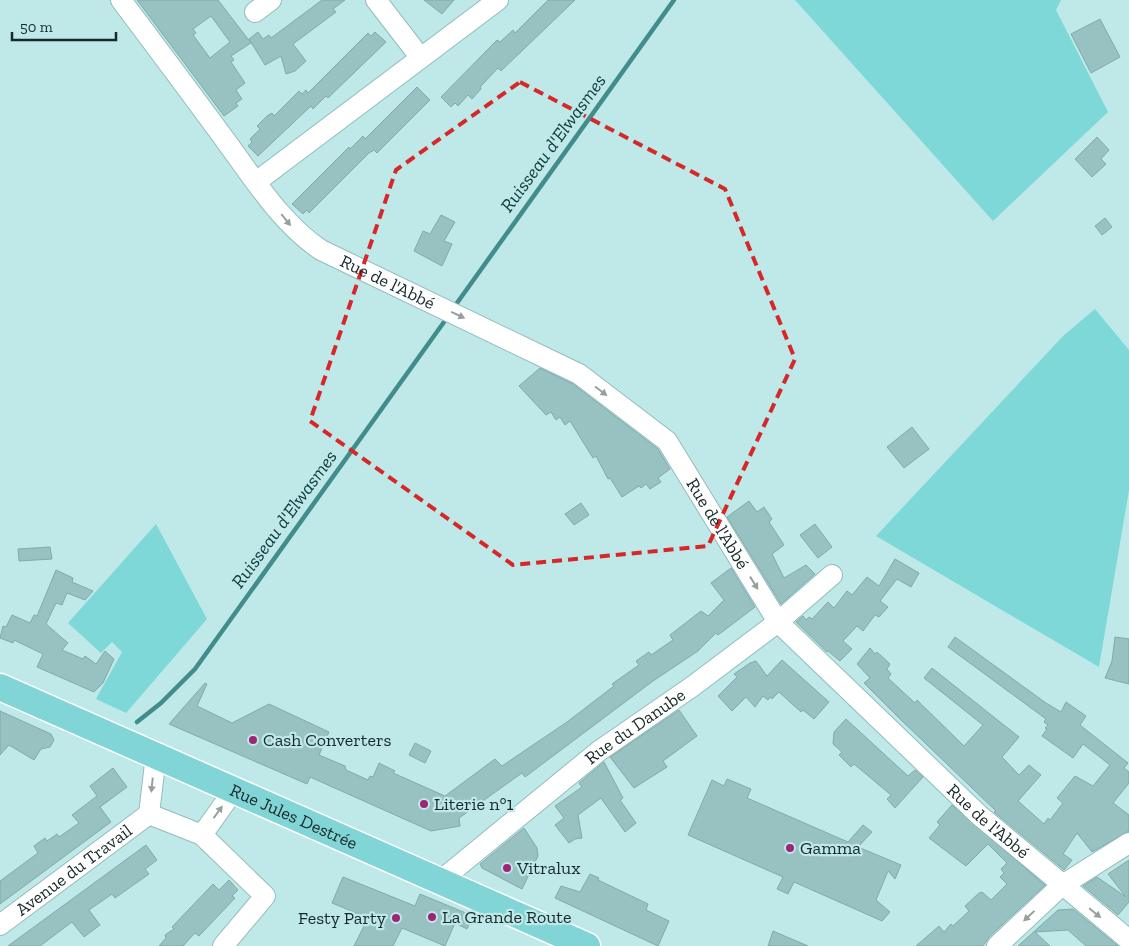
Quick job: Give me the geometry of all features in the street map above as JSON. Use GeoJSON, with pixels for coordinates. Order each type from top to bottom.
{"type":"FeatureCollection","features":[{"type":"Feature","properties":{"kind":"main road","name":"Rue Jules Destrée"},"geometry":{"type":"LineString","coordinates":[[0,687],[587,946]]}},
{"type":"Feature","properties":{"kind":"street","name":"Rue de l'Abbé"},"geometry":{"type":"LineString","coordinates":[[121,0],[289,224],[321,250],[579,374],[667,441],[778,622],[979,815],[1129,940]]}},
{"type":"Feature","properties":{"kind":"street"},"geometry":{"type":"LineString","coordinates":[[376,0],[420,57]]}},
{"type":"Feature","properties":{"kind":"street"},"geometry":{"type":"LineString","coordinates":[[256,182],[498,0]]}},
{"type":"Feature","properties":{"kind":"street","name":"Rue du Danube"},"geometry":{"type":"LineString","coordinates":[[440,881],[599,750],[693,686],[778,622],[832,575]]}},
{"type":"Feature","properties":{"kind":"street"},"geometry":{"type":"LineString","coordinates":[[156,756],[149,814],[202,835],[265,896],[222,946]]}},
{"type":"Feature","properties":{"kind":"street"},"geometry":{"type":"LineString","coordinates":[[202,835],[234,790]]}},
{"type":"Feature","properties":{"kind":"street","name":"Avenue du Travail"},"geometry":{"type":"LineString","coordinates":[[0,925],[149,814]]}},
{"type":"Feature","properties":{"kind":"street"},"geometry":{"type":"LineString","coordinates":[[1001,945],[1062,886],[1129,843]]}},
{"type":"Feature","properties":{"kind":"highlighted area"},"geometry":{"type":"Polygon","coordinates":[[[520,82],[725,189],[795,359],[708,546],[513,565],[310,421],[396,170],[520,82]]]}},
{"type":"Feature","properties":{"kind":"shaded area"},"geometry":{"type":"Polygon","coordinates":[[[795,0],[1061,0],[1056,10],[1108,112],[993,221],[795,0]]]}},
{"type":"Feature","properties":{"kind":"shaded area"},"geometry":{"type":"Polygon","coordinates":[[[1095,309],[1129,350],[1129,490],[1099,667],[876,536],[1063,336],[1095,309]]]}},
{"type":"Feature","properties":{"kind":"shaded area"},"geometry":{"type":"Polygon","coordinates":[[[156,524],[207,619],[126,713],[96,699],[122,652],[112,642],[101,653],[68,623],[156,524]]]}},
{"type":"Feature","properties":{"kind":"building"},"geometry":{"type":"Polygon","coordinates":[[[137,0],[218,0],[251,43],[231,56],[234,60],[231,62],[245,83],[236,90],[242,99],[236,103],[238,106],[224,116],[137,0]],[[211,16],[193,29],[196,33],[193,35],[210,58],[230,42],[211,16]]]}},
{"type":"Feature","properties":{"kind":"building"},"geometry":{"type":"Polygon","coordinates":[[[322,0],[345,0],[333,9],[336,12],[293,44],[306,61],[295,71],[286,74],[281,56],[265,65],[249,39],[258,32],[263,39],[269,35],[271,38],[322,0]]]}},
{"type":"Feature","properties":{"kind":"building"},"geometry":{"type":"Polygon","coordinates":[[[424,0],[454,0],[442,14],[424,0]]]}},
{"type":"Feature","properties":{"kind":"building"},"geometry":{"type":"Polygon","coordinates":[[[548,0],[575,0],[501,71],[498,68],[480,87],[481,89],[472,99],[468,95],[458,106],[455,103],[451,107],[441,97],[497,40],[500,42],[513,30],[515,33],[548,0]]]}},
{"type":"Feature","properties":{"kind":"building"},"geometry":{"type":"Polygon","coordinates":[[[1100,19],[1120,57],[1091,73],[1071,34],[1100,19]]]}},
{"type":"Feature","properties":{"kind":"building"},"geometry":{"type":"Polygon","coordinates":[[[375,32],[386,42],[328,98],[326,96],[313,109],[311,106],[258,156],[248,146],[252,142],[250,139],[260,129],[257,126],[267,116],[272,113],[274,116],[299,91],[302,94],[306,90],[308,93],[368,33],[371,36],[375,32]]]}},
{"type":"Feature","properties":{"kind":"building"},"geometry":{"type":"Polygon","coordinates":[[[417,87],[430,100],[377,153],[374,150],[369,153],[309,213],[307,210],[303,214],[292,204],[349,147],[350,149],[363,136],[365,139],[417,87]]]}},
{"type":"Feature","properties":{"kind":"building"},"geometry":{"type":"Polygon","coordinates":[[[1097,137],[1109,150],[1101,159],[1106,164],[1092,177],[1075,159],[1097,137]]]}},
{"type":"Feature","properties":{"kind":"building"},"geometry":{"type":"Polygon","coordinates":[[[441,215],[455,222],[444,241],[452,244],[442,266],[414,251],[423,231],[430,234],[441,215]]]}},
{"type":"Feature","properties":{"kind":"building"},"geometry":{"type":"Polygon","coordinates":[[[1105,218],[1112,227],[1102,235],[1095,226],[1105,218]]]}},
{"type":"Feature","properties":{"kind":"building"},"geometry":{"type":"Polygon","coordinates":[[[540,368],[573,384],[658,449],[670,469],[658,478],[661,482],[650,489],[646,484],[641,488],[639,486],[622,497],[610,478],[608,479],[596,456],[593,458],[570,421],[565,425],[560,417],[556,420],[551,412],[546,415],[519,386],[540,368]]]}},
{"type":"Feature","properties":{"kind":"building"},"geometry":{"type":"Polygon","coordinates":[[[912,427],[929,449],[904,468],[887,447],[912,427]]]}},
{"type":"Feature","properties":{"kind":"building"},"geometry":{"type":"Polygon","coordinates":[[[749,501],[757,512],[764,507],[772,519],[769,522],[784,545],[772,554],[784,578],[806,565],[815,574],[781,604],[727,517],[749,501]]]}},
{"type":"Feature","properties":{"kind":"building"},"geometry":{"type":"Polygon","coordinates":[[[581,503],[589,515],[574,525],[565,514],[581,503]]]}},
{"type":"Feature","properties":{"kind":"building"},"geometry":{"type":"Polygon","coordinates":[[[815,524],[832,547],[818,558],[800,535],[815,524]]]}},
{"type":"Feature","properties":{"kind":"building"},"geometry":{"type":"Polygon","coordinates":[[[50,547],[52,559],[19,561],[18,549],[50,547]]]}},
{"type":"Feature","properties":{"kind":"building"},"geometry":{"type":"Polygon","coordinates":[[[895,559],[919,573],[911,587],[897,579],[880,601],[888,607],[879,617],[875,615],[863,631],[857,626],[843,641],[852,649],[840,661],[827,652],[796,622],[803,616],[806,620],[809,617],[812,619],[828,602],[834,608],[847,591],[852,595],[867,577],[879,586],[895,559]]]}},
{"type":"Feature","properties":{"kind":"building"},"geometry":{"type":"Polygon","coordinates":[[[731,568],[755,607],[718,635],[716,633],[698,651],[653,681],[525,777],[522,773],[459,818],[460,826],[431,831],[310,777],[307,784],[169,724],[205,683],[207,684],[197,706],[232,723],[269,704],[329,732],[319,755],[345,766],[346,770],[368,780],[370,776],[373,777],[379,763],[395,771],[393,773],[445,796],[495,759],[502,766],[567,722],[614,686],[612,684],[639,665],[636,661],[649,652],[651,655],[673,640],[670,635],[701,611],[708,616],[724,600],[711,583],[731,568]]]}},
{"type":"Feature","properties":{"kind":"building"},"geometry":{"type":"Polygon","coordinates":[[[56,570],[73,578],[72,582],[93,591],[85,600],[67,593],[62,605],[56,603],[46,624],[68,643],[62,650],[83,659],[85,656],[96,664],[105,651],[114,659],[103,683],[94,692],[37,667],[43,654],[14,640],[13,643],[0,638],[3,626],[6,627],[12,615],[30,623],[34,615],[37,616],[56,570]]]}},
{"type":"Feature","properties":{"kind":"building"},"geometry":{"type":"Polygon","coordinates":[[[955,637],[1046,703],[1061,712],[1066,702],[1086,716],[1080,725],[1128,763],[1124,768],[1129,772],[1129,783],[1113,803],[1129,815],[1129,831],[1092,852],[1077,833],[1063,854],[1072,860],[1064,870],[994,812],[996,811],[864,683],[870,678],[857,664],[870,648],[875,654],[877,652],[890,664],[887,669],[891,674],[888,678],[915,703],[917,700],[964,746],[983,725],[924,678],[932,668],[1019,737],[1002,757],[1019,775],[1029,765],[1041,775],[1018,801],[1044,824],[1048,818],[1050,820],[1063,803],[1057,798],[1075,776],[1093,786],[1110,765],[1083,744],[1073,758],[1042,736],[1048,725],[1044,722],[1046,719],[948,647],[955,637]]]}},
{"type":"Feature","properties":{"kind":"building"},"geometry":{"type":"Polygon","coordinates":[[[1115,637],[1129,639],[1129,684],[1105,678],[1112,661],[1115,637]]]}},
{"type":"Feature","properties":{"kind":"building"},"geometry":{"type":"Polygon","coordinates":[[[782,660],[829,702],[814,719],[803,710],[801,712],[779,692],[772,699],[770,697],[768,700],[763,696],[755,707],[746,697],[732,711],[718,696],[737,677],[734,674],[750,663],[756,661],[767,676],[782,660]]]}},
{"type":"Feature","properties":{"kind":"building"},"geometry":{"type":"Polygon","coordinates":[[[679,710],[697,736],[663,761],[667,767],[634,788],[610,757],[679,710]]]}},
{"type":"Feature","properties":{"kind":"building"},"geometry":{"type":"Polygon","coordinates":[[[0,711],[51,734],[54,740],[50,747],[41,749],[34,760],[9,745],[0,755],[0,711]]]}},
{"type":"Feature","properties":{"kind":"building"},"geometry":{"type":"Polygon","coordinates":[[[846,719],[908,776],[915,770],[923,777],[895,808],[887,799],[891,795],[854,764],[851,767],[839,755],[842,752],[833,744],[834,732],[846,719]]]}},
{"type":"Feature","properties":{"kind":"building"},"geometry":{"type":"Polygon","coordinates":[[[415,743],[431,751],[425,763],[409,755],[415,743]]]}},
{"type":"Feature","properties":{"kind":"building"},"geometry":{"type":"Polygon","coordinates":[[[604,762],[623,798],[620,800],[636,823],[625,832],[601,798],[578,815],[582,838],[575,839],[569,843],[555,825],[564,818],[555,806],[582,787],[579,783],[604,762]]]}},
{"type":"Feature","properties":{"kind":"building"},"geometry":{"type":"Polygon","coordinates":[[[113,768],[127,787],[100,807],[111,822],[0,904],[0,881],[38,853],[34,846],[45,838],[47,841],[57,834],[59,837],[79,823],[72,815],[97,796],[90,786],[113,768]]]}},
{"type":"Feature","properties":{"kind":"building","name":"Gamma"},"geometry":{"type":"Polygon","coordinates":[[[727,779],[751,789],[747,798],[848,842],[863,825],[872,832],[858,847],[901,865],[895,879],[888,871],[876,900],[890,912],[882,921],[794,882],[788,894],[777,889],[783,877],[688,835],[712,780],[724,786],[727,779]]]}},
{"type":"Feature","properties":{"kind":"building"},"geometry":{"type":"Polygon","coordinates":[[[952,805],[1045,885],[989,937],[983,946],[916,946],[939,926],[944,932],[951,924],[953,926],[969,911],[965,906],[979,893],[982,892],[991,900],[1007,884],[1000,877],[1004,873],[1001,869],[1007,863],[988,844],[966,866],[929,838],[940,825],[937,822],[952,805]]]}},
{"type":"Feature","properties":{"kind":"building"},"geometry":{"type":"Polygon","coordinates":[[[524,828],[537,848],[538,856],[522,889],[482,868],[480,864],[524,828]]]}},
{"type":"Feature","properties":{"kind":"building"},"geometry":{"type":"Polygon","coordinates":[[[146,845],[157,860],[145,869],[149,874],[115,898],[112,894],[89,910],[100,925],[84,937],[72,922],[40,946],[8,946],[146,845]]]}},
{"type":"Feature","properties":{"kind":"building"},"geometry":{"type":"Polygon","coordinates":[[[1129,860],[1129,902],[1118,915],[1083,886],[1097,877],[1126,897],[1108,874],[1129,860]]]}},
{"type":"Feature","properties":{"kind":"building"},"geometry":{"type":"Polygon","coordinates":[[[590,874],[599,878],[598,880],[648,904],[646,910],[669,921],[658,946],[555,898],[561,886],[580,892],[590,874]]]}},
{"type":"Feature","properties":{"kind":"building"},"geometry":{"type":"Polygon","coordinates":[[[343,877],[415,906],[420,894],[473,916],[467,929],[455,923],[445,946],[402,928],[393,946],[354,946],[368,918],[332,903],[343,877]]]}},
{"type":"Feature","properties":{"kind":"building"},"geometry":{"type":"Polygon","coordinates":[[[229,880],[238,890],[232,896],[235,898],[199,936],[195,933],[183,946],[159,946],[166,938],[165,935],[174,929],[172,927],[213,884],[219,890],[229,880]]]}},
{"type":"Feature","properties":{"kind":"building"},"geometry":{"type":"Polygon","coordinates":[[[1073,909],[1118,946],[1086,946],[1068,930],[1035,932],[1050,946],[1018,946],[1058,910],[1073,909]]]}},
{"type":"Feature","properties":{"kind":"building"},"geometry":{"type":"Polygon","coordinates":[[[773,931],[808,946],[768,946],[773,931]]]}},
{"type":"Feature","properties":{"kind":"waterway","name":"Ruisseau d'Elwasmes"},"geometry":{"type":"LineString","coordinates":[[457,303],[674,0]]}},
{"type":"Feature","properties":{"kind":"waterway","name":"Ruisseau d'Elwasmes"},"geometry":{"type":"LineString","coordinates":[[137,722],[161,703],[195,669],[444,322]]}},
{"type":"Feature","properties":{"kind":"place","name":"Cash Converters"},"geometry":{"type":"Point","coordinates":[253,740]}},
{"type":"Feature","properties":{"kind":"place","name":"Literie n°1"},"geometry":{"type":"Point","coordinates":[424,804]}},
{"type":"Feature","properties":{"kind":"place","name":"Gamma"},"geometry":{"type":"Point","coordinates":[790,848]}},
{"type":"Feature","properties":{"kind":"place","name":"Vitralux"},"geometry":{"type":"Point","coordinates":[507,868]}},
{"type":"Feature","properties":{"kind":"place","name":"La Grande Route"},"geometry":{"type":"Point","coordinates":[432,917]}},
{"type":"Feature","properties":{"kind":"place","name":"Festy Party"},"geometry":{"type":"Point","coordinates":[396,918]}}]}
